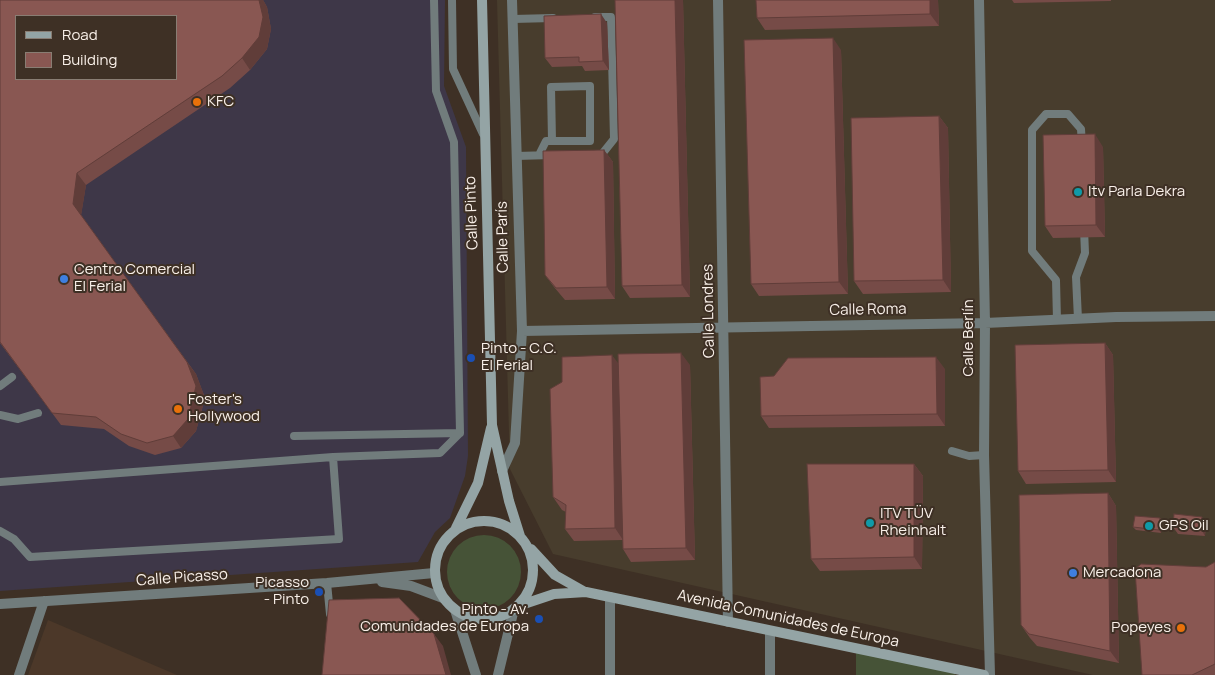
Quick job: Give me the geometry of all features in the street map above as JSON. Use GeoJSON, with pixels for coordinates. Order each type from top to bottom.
{"type":"FeatureCollection","features":[{"type":"Feature","properties":{"kind":"main road","name":"Calle Pinto"},"geometry":{"type":"LineString","coordinates":[[482,0],[492,424],[502,470],[524,541]]}},
{"type":"Feature","properties":{"kind":"main road","name":"Calle Pinto"},"geometry":{"type":"LineString","coordinates":[[456,528],[478,483],[492,424]]}},
{"type":"Feature","properties":{"kind":"main road"},"geometry":{"type":"LineString","coordinates":[[487,520],[503,524],[524,541],[532,558],[534,572],[531,587],[516,608],[500,617],[485,619],[469,617],[455,610],[443,598],[437,586],[434,573],[436,556],[444,540],[456,528],[471,522],[487,520]]}},
{"type":"Feature","properties":{"kind":"main road","name":"Avenida Comunidades de Europa"},"geometry":{"type":"LineString","coordinates":[[524,541],[555,575],[586,592]]}},
{"type":"Feature","properties":{"kind":"main road","name":"Avenida Comunidades de Europa"},"geometry":{"type":"LineString","coordinates":[[516,608],[554,594],[586,592],[984,675]]}},
{"type":"Feature","properties":{"kind":"street","name":"Calle París"},"geometry":{"type":"LineString","coordinates":[[502,470],[515,443],[522,331],[512,0]]}},
{"type":"Feature","properties":{"kind":"street","name":"Calle Londres"},"geometry":{"type":"LineString","coordinates":[[718,0],[728,622]]}},
{"type":"Feature","properties":{"kind":"street","name":"Calle Berlín"},"geometry":{"type":"LineString","coordinates":[[980,0],[985,323],[984,456],[990,675]]}},
{"type":"Feature","properties":{"kind":"street","name":"Calle Roma"},"geometry":{"type":"LineString","coordinates":[[522,331],[985,323],[1215,316]]}},
{"type":"Feature","properties":{"kind":"street","name":"Calle Picasso"},"geometry":{"type":"LineString","coordinates":[[0,604],[327,583],[434,573]]}},
{"type":"Feature","properties":{"kind":"street","name":"Calle Picasso"},"geometry":{"type":"LineString","coordinates":[[367,580],[411,586],[443,598]]}},
{"type":"Feature","properties":{"kind":"street"},"geometry":{"type":"LineString","coordinates":[[610,597],[610,675]]}},
{"type":"Feature","properties":{"kind":"street"},"geometry":{"type":"LineString","coordinates":[[19,675],[44,602]]}},
{"type":"Feature","properties":{"kind":"street"},"geometry":{"type":"LineString","coordinates":[[498,675],[516,608]]}},
{"type":"Feature","properties":{"kind":"street"},"geometry":{"type":"LineString","coordinates":[[455,610],[476,675]]}},
{"type":"Feature","properties":{"kind":"street"},"geometry":{"type":"LineString","coordinates":[[770,630],[770,675]]}},
{"type":"Feature","properties":{"kind":"lane"},"geometry":{"type":"LineString","coordinates":[[0,482],[333,457],[440,453],[460,433],[454,142],[436,91],[434,0]]}},
{"type":"Feature","properties":{"kind":"lane"},"geometry":{"type":"LineString","coordinates":[[452,0],[453,69],[485,137]]}},
{"type":"Feature","properties":{"kind":"lane"},"geometry":{"type":"LineString","coordinates":[[581,17],[611,17],[614,139],[602,154],[593,154]]}},
{"type":"Feature","properties":{"kind":"lane"},"geometry":{"type":"LineString","coordinates":[[513,19],[562,18]]}},
{"type":"Feature","properties":{"kind":"lane"},"geometry":{"type":"LineString","coordinates":[[539,155],[546,141],[552,141],[590,141],[590,86],[551,87],[552,141]]}},
{"type":"Feature","properties":{"kind":"lane"},"geometry":{"type":"LineString","coordinates":[[1058,320],[1056,280],[1032,251],[1032,130],[1046,114],[1068,114],[1081,129],[1082,158]]}},
{"type":"Feature","properties":{"kind":"lane"},"geometry":{"type":"LineString","coordinates":[[516,156],[557,155]]}},
{"type":"Feature","properties":{"kind":"lane"},"geometry":{"type":"LineString","coordinates":[[1078,319],[1076,277],[1085,253],[1084,225]]}},
{"type":"Feature","properties":{"kind":"lane"},"geometry":{"type":"LineString","coordinates":[[0,386],[12,377]]}},
{"type":"Feature","properties":{"kind":"lane"},"geometry":{"type":"LineString","coordinates":[[0,415],[18,419],[38,413]]}},
{"type":"Feature","properties":{"kind":"lane"},"geometry":{"type":"LineString","coordinates":[[294,436],[460,433]]}},
{"type":"Feature","properties":{"kind":"lane"},"geometry":{"type":"LineString","coordinates":[[952,451],[969,456],[984,456]]}},
{"type":"Feature","properties":{"kind":"lane"},"geometry":{"type":"LineString","coordinates":[[0,531],[14,539],[30,557],[339,539],[333,457]]}},
{"type":"Feature","properties":{"kind":"lane"},"geometry":{"type":"LineString","coordinates":[[327,583],[330,620]]}},
{"type":"Feature","properties":{"kind":"shaded area"},"geometry":{"type":"Polygon","coordinates":[[[0,0],[445,0],[444,86],[466,147],[468,456],[465,476],[450,518],[435,532],[418,562],[0,591],[0,0]]]}},
{"type":"Feature","properties":{"kind":"shaded area"},"geometry":{"type":"Polygon","coordinates":[[[497,0],[1215,0],[1215,675],[1093,675],[553,554],[510,469],[497,0]]]}},
{"type":"Feature","properties":{"kind":"shaded area"},"geometry":{"type":"Polygon","coordinates":[[[48,620],[177,675],[28,675],[48,620]]]}},
{"type":"Feature","properties":{"kind":"green space"},"geometry":{"type":"Polygon","coordinates":[[[484,535],[505,541],[515,551],[521,572],[515,593],[505,603],[484,609],[463,603],[453,593],[447,572],[453,551],[463,541],[484,535]]]}},
{"type":"Feature","properties":{"kind":"green space"},"geometry":{"type":"Polygon","coordinates":[[[856,648],[955,669],[955,675],[856,675],[856,648]]]}},
{"type":"Feature","properties":{"kind":"building","name":"Centro Comercial El Ferial"},"geometry":{"type":"Polygon","coordinates":[[[0,0],[259,0],[263,17],[259,37],[242,58],[222,76],[77,173],[73,204],[187,362],[196,386],[188,419],[173,436],[147,443],[121,434],[96,417],[52,413],[0,342],[0,0]]]}},
{"type":"Feature","properties":{"kind":"building"},"geometry":{"type":"Polygon","coordinates":[[[615,0],[675,0],[682,285],[622,286],[615,0]]]}},
{"type":"Feature","properties":{"kind":"building"},"geometry":{"type":"Polygon","coordinates":[[[756,0],[930,0],[930,14],[757,18],[756,0]]]}},
{"type":"Feature","properties":{"kind":"building"},"geometry":{"type":"Polygon","coordinates":[[[601,14],[603,61],[579,62],[579,57],[545,58],[544,16],[601,14]]]}},
{"type":"Feature","properties":{"kind":"building"},"geometry":{"type":"Polygon","coordinates":[[[833,38],[839,282],[751,284],[744,40],[833,38]]]}},
{"type":"Feature","properties":{"kind":"building"},"geometry":{"type":"Polygon","coordinates":[[[939,116],[943,280],[854,281],[851,118],[939,116]]]}},
{"type":"Feature","properties":{"kind":"building","name":"Itv Parla Dekra"},"geometry":{"type":"Polygon","coordinates":[[[1095,134],[1096,225],[1045,226],[1043,135],[1095,134]]]}},
{"type":"Feature","properties":{"kind":"building"},"geometry":{"type":"Polygon","coordinates":[[[604,150],[607,287],[556,288],[545,275],[543,151],[604,150]]]}},
{"type":"Feature","properties":{"kind":"building"},"geometry":{"type":"Polygon","coordinates":[[[1105,343],[1108,470],[1018,471],[1015,345],[1105,343]]]}},
{"type":"Feature","properties":{"kind":"building"},"geometry":{"type":"Polygon","coordinates":[[[681,353],[686,548],[623,549],[618,354],[681,353]]]}},
{"type":"Feature","properties":{"kind":"building"},"geometry":{"type":"Polygon","coordinates":[[[612,355],[615,528],[565,529],[566,505],[553,497],[550,389],[562,382],[562,357],[612,355]]]}},
{"type":"Feature","properties":{"kind":"building"},"geometry":{"type":"Polygon","coordinates":[[[936,357],[937,414],[761,416],[760,377],[774,376],[788,358],[936,357]]]}},
{"type":"Feature","properties":{"kind":"building","name":"ITV TÜV Rheinhalt"},"geometry":{"type":"Polygon","coordinates":[[[807,464],[914,464],[914,557],[811,559],[807,464]]]}},
{"type":"Feature","properties":{"kind":"building","name":"Mercadona"},"geometry":{"type":"Polygon","coordinates":[[[1108,493],[1110,651],[1029,634],[1021,625],[1019,495],[1108,493]]]}},
{"type":"Feature","properties":{"kind":"building"},"geometry":{"type":"Polygon","coordinates":[[[1174,514],[1202,517],[1201,529],[1173,527],[1174,514]]]}},
{"type":"Feature","properties":{"kind":"building","name":"GPS Oil"},"geometry":{"type":"Polygon","coordinates":[[[1135,516],[1160,518],[1159,530],[1133,527],[1135,516]]]}},
{"type":"Feature","properties":{"kind":"building","name":"Popeyes"},"geometry":{"type":"Polygon","coordinates":[[[1215,562],[1215,664],[1192,675],[1142,675],[1135,569],[1141,564],[1206,567],[1215,562]]]}},
{"type":"Feature","properties":{"kind":"building"},"geometry":{"type":"Polygon","coordinates":[[[399,598],[434,634],[446,675],[322,675],[329,600],[399,598]]]}},
{"type":"Feature","properties":{"kind":"place","name":"KFC"},"geometry":{"type":"Point","coordinates":[197,102]}},
{"type":"Feature","properties":{"kind":"place","name":"Itv Parla Dekra"},"geometry":{"type":"Point","coordinates":[1078,192]}},
{"type":"Feature","properties":{"kind":"place","name":"Centro Comercial El Ferial"},"geometry":{"type":"Point","coordinates":[64,279]}},
{"type":"Feature","properties":{"kind":"place","name":"Pinto - C.C. El Ferial"},"geometry":{"type":"Point","coordinates":[471,358]}},
{"type":"Feature","properties":{"kind":"place","name":"Foster's Hollywood"},"geometry":{"type":"Point","coordinates":[178,409]}},
{"type":"Feature","properties":{"kind":"place","name":"ITV TÜV Rheinhalt"},"geometry":{"type":"Point","coordinates":[870,523]}},
{"type":"Feature","properties":{"kind":"place","name":"GPS Oil"},"geometry":{"type":"Point","coordinates":[1149,526]}},
{"type":"Feature","properties":{"kind":"place","name":"Mercadona"},"geometry":{"type":"Point","coordinates":[1073,573]}},
{"type":"Feature","properties":{"kind":"place","name":"Picasso - Pinto"},"geometry":{"type":"Point","coordinates":[319,592]}},
{"type":"Feature","properties":{"kind":"place","name":"Pinto - Av. Comunidades de Europa"},"geometry":{"type":"Point","coordinates":[539,619]}},
{"type":"Feature","properties":{"kind":"place","name":"Popeyes"},"geometry":{"type":"Point","coordinates":[1181,628]}}]}
